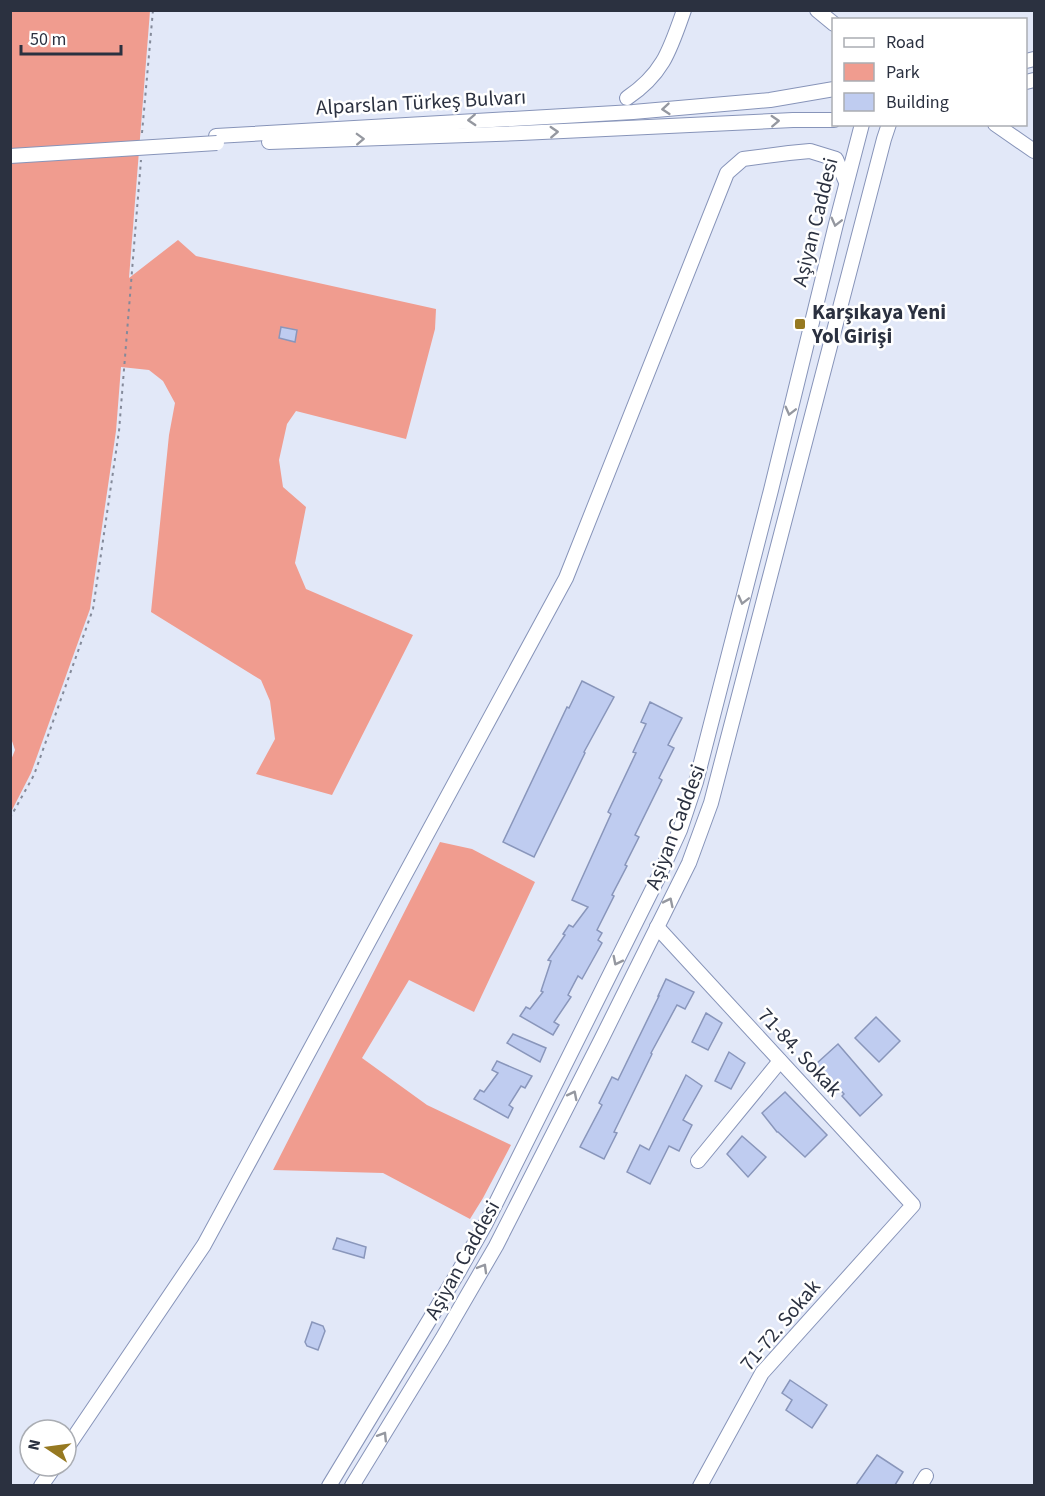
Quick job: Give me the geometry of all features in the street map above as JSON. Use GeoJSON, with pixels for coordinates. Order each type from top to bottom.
{"type":"FeatureCollection","features":[{"type":"Feature","properties":{"kind":"street"},"geometry":{"type":"LineString","coordinates":[[627,98],[661,67],[684,10]]}},
{"type":"Feature","properties":{"kind":"street"},"geometry":{"type":"LineString","coordinates":[[816,10],[832,22]]}},
{"type":"Feature","properties":{"kind":"street","name":"Alparslan Türkeş Bulvarı"},"geometry":{"type":"LineString","coordinates":[[10,156],[633,112],[770,100],[832,89]]}},
{"type":"Feature","properties":{"kind":"street","name":"Alparslan Türkeş Bulvarı"},"geometry":{"type":"LineString","coordinates":[[10,149],[217,140],[521,134],[832,120]]}},
{"type":"Feature","properties":{"kind":"street","name":"Aşiyan Caddesi"},"geometry":{"type":"LineString","coordinates":[[329,1485],[486,1223],[680,830],[696,782],[861,126]]}},
{"type":"Feature","properties":{"kind":"street","name":"Aşiyan Caddesi"},"geometry":{"type":"LineString","coordinates":[[352,1485],[496,1246],[688,863],[711,803],[888,126]]}},
{"type":"Feature","properties":{"kind":"street"},"geometry":{"type":"LineString","coordinates":[[998,126],[1035,151]]}},
{"type":"Feature","properties":{"kind":"street"},"geometry":{"type":"LineString","coordinates":[[78,1431],[204,1245],[566,578],[727,172],[743,159],[810,152],[836,159],[846,182]]}},
{"type":"Feature","properties":{"kind":"street","name":"71-84. Sokak"},"geometry":{"type":"LineString","coordinates":[[657,927],[913,1205]]}},
{"type":"Feature","properties":{"kind":"street"},"geometry":{"type":"LineString","coordinates":[[698,1161],[780,1061]]}},
{"type":"Feature","properties":{"kind":"street","name":"71-72. Sokak"},"geometry":{"type":"LineString","coordinates":[[700,1485],[762,1372],[913,1205]]}},
{"type":"Feature","properties":{"kind":"path"},"geometry":{"type":"LineString","coordinates":[[142,140],[153,10]]}},
{"type":"Feature","properties":{"kind":"path"},"geometry":{"type":"LineString","coordinates":[[10,818],[34,774],[93,609],[119,431],[141,151]]}},
{"type":"Feature","properties":{"kind":"green space"},"geometry":{"type":"Polygon","coordinates":[[[11,11],[150,11],[129,278],[178,240],[196,256],[436,309],[435,329],[406,439],[296,411],[287,424],[279,460],[283,487],[306,507],[295,563],[306,589],[413,635],[332,795],[256,774],[275,739],[270,701],[261,680],[151,612],[169,435],[175,403],[163,381],[149,370],[121,367],[116,431],[90,609],[31,773],[11,812],[11,760],[15,750],[10,735],[11,11]]]}},
{"type":"Feature","properties":{"kind":"green space"},"geometry":{"type":"Polygon","coordinates":[[[440,842],[472,849],[535,882],[474,1012],[409,980],[362,1058],[427,1105],[511,1145],[470,1219],[383,1173],[273,1170],[440,842]]]}},
{"type":"Feature","properties":{"kind":"building"},"geometry":{"type":"Polygon","coordinates":[[[281,327],[297,330],[295,342],[279,338],[281,327]]]}},
{"type":"Feature","properties":{"kind":"building"},"geometry":{"type":"Polygon","coordinates":[[[582,681],[614,697],[584,752],[534,857],[503,842],[567,707],[569,708],[582,681]]]}},
{"type":"Feature","properties":{"kind":"building"},"geometry":{"type":"Polygon","coordinates":[[[650,702],[682,718],[668,745],[674,748],[659,778],[662,780],[635,835],[639,837],[625,865],[627,866],[597,930],[602,933],[598,940],[602,943],[582,979],[578,976],[568,995],[571,997],[554,1022],[559,1025],[553,1035],[520,1016],[526,1007],[530,1009],[543,992],[541,991],[551,961],[548,960],[565,935],[563,934],[569,925],[573,927],[588,907],[572,900],[611,814],[608,812],[636,753],[633,752],[646,724],[641,722],[650,702]]]}},
{"type":"Feature","properties":{"kind":"building"},"geometry":{"type":"Polygon","coordinates":[[[666,979],[694,992],[685,1009],[677,1005],[651,1053],[614,1132],[617,1133],[604,1159],[580,1147],[602,1105],[599,1103],[612,1077],[618,1080],[666,979]]]}},
{"type":"Feature","properties":{"kind":"building"},"geometry":{"type":"Polygon","coordinates":[[[706,1013],[722,1023],[708,1050],[692,1042],[706,1013]]]}},
{"type":"Feature","properties":{"kind":"building"},"geometry":{"type":"Polygon","coordinates":[[[876,1017],[900,1041],[879,1062],[855,1038],[876,1017]]]}},
{"type":"Feature","properties":{"kind":"building"},"geometry":{"type":"Polygon","coordinates":[[[513,1034],[546,1048],[540,1062],[507,1043],[513,1034]]]}},
{"type":"Feature","properties":{"kind":"building"},"geometry":{"type":"Polygon","coordinates":[[[838,1044],[882,1095],[860,1116],[842,1096],[844,1094],[816,1064],[838,1044]]]}},
{"type":"Feature","properties":{"kind":"building"},"geometry":{"type":"Polygon","coordinates":[[[729,1052],[745,1063],[731,1089],[715,1081],[729,1052]]]}},
{"type":"Feature","properties":{"kind":"building"},"geometry":{"type":"Polygon","coordinates":[[[497,1061],[532,1076],[525,1088],[521,1086],[509,1105],[513,1108],[508,1118],[474,1099],[480,1090],[484,1092],[498,1073],[492,1070],[497,1061]]]}},
{"type":"Feature","properties":{"kind":"building"},"geometry":{"type":"Polygon","coordinates":[[[686,1075],[702,1086],[683,1120],[692,1125],[679,1151],[669,1146],[650,1184],[627,1172],[640,1145],[649,1150],[686,1075]]]}},
{"type":"Feature","properties":{"kind":"building"},"geometry":{"type":"Polygon","coordinates":[[[785,1092],[827,1135],[805,1157],[777,1132],[762,1113],[785,1092]]]}},
{"type":"Feature","properties":{"kind":"building"},"geometry":{"type":"Polygon","coordinates":[[[742,1136],[766,1157],[748,1177],[727,1154],[742,1136]]]}},
{"type":"Feature","properties":{"kind":"building"},"geometry":{"type":"Polygon","coordinates":[[[337,1238],[366,1247],[364,1258],[333,1249],[337,1238]]]}},
{"type":"Feature","properties":{"kind":"building"},"geometry":{"type":"Polygon","coordinates":[[[312,1322],[323,1326],[325,1331],[318,1350],[307,1346],[305,1342],[312,1322]]]}},
{"type":"Feature","properties":{"kind":"building"},"geometry":{"type":"Polygon","coordinates":[[[790,1380],[827,1405],[812,1428],[786,1410],[792,1400],[782,1393],[790,1380]]]}},
{"type":"Feature","properties":{"kind":"building"},"geometry":{"type":"Polygon","coordinates":[[[877,1455],[903,1472],[895,1485],[856,1485],[877,1455]]]}},
{"type":"Feature","properties":{"kind":"place","name":"Karşıkaya Yeni Yol Girişi"},"geometry":{"type":"Point","coordinates":[800,324]}}]}
